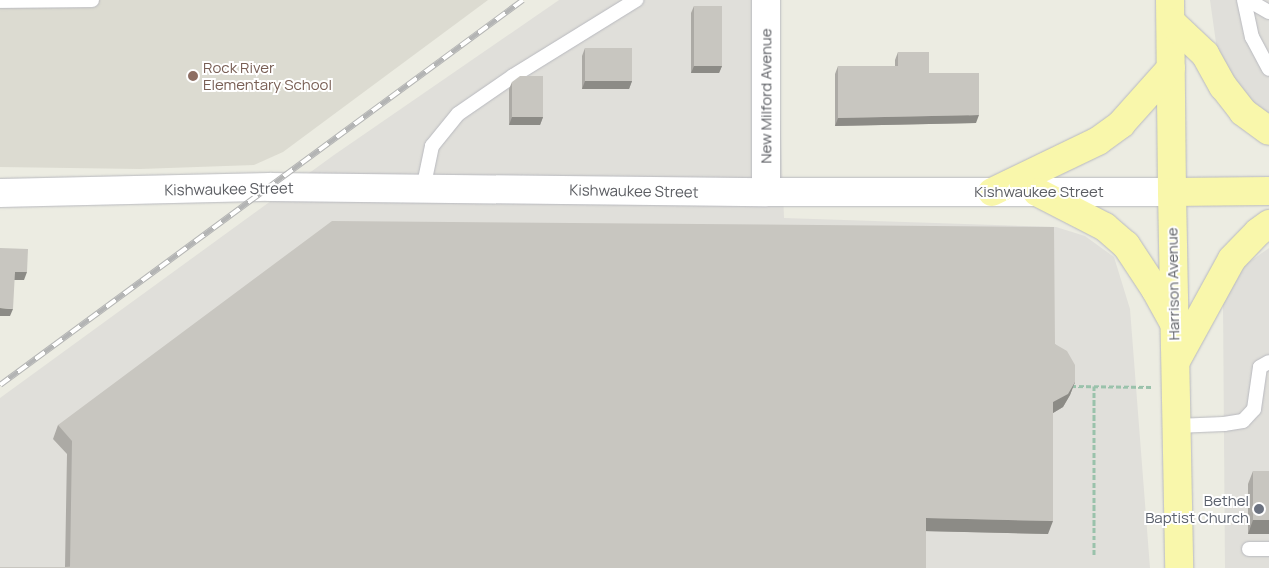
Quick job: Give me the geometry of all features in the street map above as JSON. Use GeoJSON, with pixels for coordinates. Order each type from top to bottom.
{"type":"FeatureCollection","features":[{"type":"Feature","properties":{"kind":"main road","name":"Harrison Avenue"},"geometry":{"type":"LineString","coordinates":[[1171,11],[1172,192],[1179,568]]}},
{"type":"Feature","properties":{"kind":"main road"},"geometry":{"type":"LineString","coordinates":[[1171,11],[1205,54],[1223,86],[1243,112],[1269,131]]}},
{"type":"Feature","properties":{"kind":"main road"},"geometry":{"type":"LineString","coordinates":[[992,192],[1098,141],[1128,117],[1171,68]]}},
{"type":"Feature","properties":{"kind":"main road","name":"Kishwaukee Street"},"geometry":{"type":"LineString","coordinates":[[1172,192],[1269,191]]}},
{"type":"Feature","properties":{"kind":"main road"},"geometry":{"type":"LineString","coordinates":[[1037,192],[1105,227],[1126,246],[1155,289],[1174,324]]}},
{"type":"Feature","properties":{"kind":"main road"},"geometry":{"type":"LineString","coordinates":[[1175,375],[1232,259],[1258,232],[1269,224]]}},
{"type":"Feature","properties":{"kind":"street","name":"New Milford Avenue"},"geometry":{"type":"LineString","coordinates":[[766,0],[766,192]]}},
{"type":"Feature","properties":{"kind":"street","name":"Kishwaukee Street"},"geometry":{"type":"LineString","coordinates":[[0,193],[270,187],[766,192],[1172,192]]}},
{"type":"Feature","properties":{"kind":"lane"},"geometry":{"type":"LineString","coordinates":[[0,1],[92,0]]}},
{"type":"Feature","properties":{"kind":"lane"},"geometry":{"type":"LineString","coordinates":[[423,189],[432,146],[458,114],[513,76],[636,0]]}},
{"type":"Feature","properties":{"kind":"lane"},"geometry":{"type":"LineString","coordinates":[[1246,0],[1269,12]]}},
{"type":"Feature","properties":{"kind":"lane"},"geometry":{"type":"LineString","coordinates":[[1246,0],[1252,37],[1269,69]]}},
{"type":"Feature","properties":{"kind":"lane"},"geometry":{"type":"LineString","coordinates":[[1176,426],[1224,424],[1243,421],[1254,409],[1260,367],[1269,362]]}},
{"type":"Feature","properties":{"kind":"lane"},"geometry":{"type":"LineString","coordinates":[[1248,549],[1269,549]]}},
{"type":"Feature","properties":{"kind":"path"},"geometry":{"type":"LineString","coordinates":[[1070,386],[1094,386],[1175,375]]}},
{"type":"Feature","properties":{"kind":"path"},"geometry":{"type":"LineString","coordinates":[[1094,386],[1094,555]]}},
{"type":"Feature","properties":{"kind":"shaded area","name":"Rock River Elementary School"},"geometry":{"type":"Polygon","coordinates":[[[0,0],[488,0],[283,152],[254,165],[140,169],[0,167],[0,0]]]}},
{"type":"Feature","properties":{"kind":"shaded area"},"geometry":{"type":"Polygon","coordinates":[[[559,0],[776,0],[784,218],[1056,227],[1085,236],[1114,257],[1130,309],[1150,568],[0,568],[0,398],[334,155],[559,0]]]}},
{"type":"Feature","properties":{"kind":"shaded area"},"geometry":{"type":"Polygon","coordinates":[[[1210,0],[1269,0],[1269,125],[1218,57],[1210,0]]]}},
{"type":"Feature","properties":{"kind":"shaded area"},"geometry":{"type":"Polygon","coordinates":[[[1269,248],[1269,568],[1225,568],[1223,303],[1245,265],[1269,248]]]}},
{"type":"Feature","properties":{"kind":"building"},"geometry":{"type":"Polygon","coordinates":[[[694,6],[722,6],[722,66],[694,66],[694,6]]]}},
{"type":"Feature","properties":{"kind":"building"},"geometry":{"type":"Polygon","coordinates":[[[585,48],[632,48],[632,81],[585,81],[585,48]]]}},
{"type":"Feature","properties":{"kind":"building"},"geometry":{"type":"Polygon","coordinates":[[[898,52],[929,52],[929,73],[979,73],[979,115],[838,118],[838,66],[898,66],[898,52]]]}},
{"type":"Feature","properties":{"kind":"building"},"geometry":{"type":"Polygon","coordinates":[[[520,76],[543,76],[543,117],[512,117],[512,82],[520,76]]]}},
{"type":"Feature","properties":{"kind":"building"},"geometry":{"type":"Polygon","coordinates":[[[332,221],[1054,227],[1055,344],[1067,351],[1075,365],[1075,382],[1068,394],[1053,402],[1053,521],[926,518],[926,568],[0,568],[70,567],[72,441],[58,425],[332,221]]]}},
{"type":"Feature","properties":{"kind":"building"},"geometry":{"type":"Polygon","coordinates":[[[0,248],[28,249],[27,272],[15,272],[13,309],[0,308],[0,248]]]}},
{"type":"Feature","properties":{"kind":"building"},"geometry":{"type":"Polygon","coordinates":[[[1253,471],[1269,471],[1269,520],[1253,520],[1253,471]]]}},
{"type":"Feature","properties":{"kind":"railway"},"geometry":{"type":"LineString","coordinates":[[0,385],[523,0]]}},
{"type":"Feature","properties":{"kind":"place","name":"Rock River Elementary School"},"geometry":{"type":"Point","coordinates":[193,76]}},
{"type":"Feature","properties":{"kind":"place","name":"Bethel Baptist Church"},"geometry":{"type":"Point","coordinates":[1259,509]}}]}
